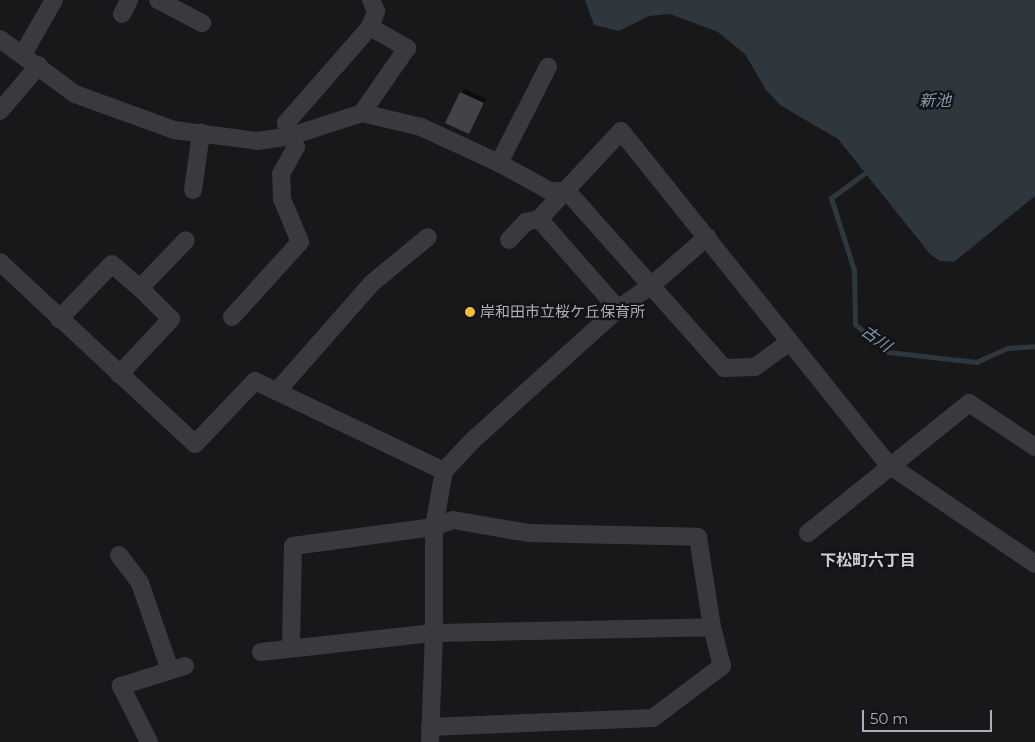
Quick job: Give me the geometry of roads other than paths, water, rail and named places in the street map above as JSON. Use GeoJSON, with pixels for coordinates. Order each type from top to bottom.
{"type":"FeatureCollection","features":[{"type":"Feature","properties":{"kind":"street"},"geometry":{"type":"LineString","coordinates":[[23,54],[54,0]]}},
{"type":"Feature","properties":{"kind":"street"},"geometry":{"type":"LineString","coordinates":[[158,0],[202,23]]}},
{"type":"Feature","properties":{"kind":"street"},"geometry":{"type":"LineString","coordinates":[[232,317],[300,242],[282,199],[281,174],[296,147],[286,123],[370,27],[376,11],[371,0]]}},
{"type":"Feature","properties":{"kind":"street"},"geometry":{"type":"LineString","coordinates":[[362,113],[407,48],[370,27]]}},
{"type":"Feature","properties":{"kind":"street"},"geometry":{"type":"LineString","coordinates":[[0,39],[39,65],[61,86],[75,94],[174,130],[257,141],[291,136],[362,113],[421,127],[499,163],[550,191],[567,191],[653,284],[724,368],[754,367],[788,343]]}},
{"type":"Feature","properties":{"kind":"street"},"geometry":{"type":"LineString","coordinates":[[0,111],[39,65]]}},
{"type":"Feature","properties":{"kind":"street"},"geometry":{"type":"LineString","coordinates":[[499,163],[548,67]]}},
{"type":"Feature","properties":{"kind":"street"},"geometry":{"type":"LineString","coordinates":[[509,240],[526,222],[540,219],[622,131],[707,237],[788,343],[888,466],[1035,564]]}},
{"type":"Feature","properties":{"kind":"street"},"geometry":{"type":"LineString","coordinates":[[193,190],[201,133]]}},
{"type":"Feature","properties":{"kind":"street"},"geometry":{"type":"LineString","coordinates":[[540,219],[618,309]]}},
{"type":"Feature","properties":{"kind":"street"},"geometry":{"type":"LineString","coordinates":[[278,390],[372,284],[428,236]]}},
{"type":"Feature","properties":{"kind":"street"},"geometry":{"type":"LineString","coordinates":[[292,648],[293,546],[434,528],[453,520],[528,533],[698,537],[712,627],[722,666],[654,718],[430,734],[434,633],[434,528],[444,471],[472,441],[618,309],[653,284],[707,237]]}},
{"type":"Feature","properties":{"kind":"street"},"geometry":{"type":"LineString","coordinates":[[140,288],[186,240]]}},
{"type":"Feature","properties":{"kind":"street"},"geometry":{"type":"LineString","coordinates":[[0,262],[195,444],[255,381],[278,390],[444,471]]}},
{"type":"Feature","properties":{"kind":"street"},"geometry":{"type":"LineString","coordinates":[[59,318],[112,264],[140,288],[171,319],[119,375]]}},
{"type":"Feature","properties":{"kind":"street"},"geometry":{"type":"LineString","coordinates":[[808,533],[888,466],[969,403],[1035,447]]}},
{"type":"Feature","properties":{"kind":"street"},"geometry":{"type":"LineString","coordinates":[[118,555],[140,583],[177,668],[122,686],[149,742]]}},
{"type":"Feature","properties":{"kind":"street"},"geometry":{"type":"LineString","coordinates":[[261,652],[434,633],[712,627]]}},
{"type":"Feature","properties":{"kind":"water","name":"新池"},"geometry":{"type":"Polygon","coordinates":[[[585,0],[1035,0],[1035,196],[954,262],[940,261],[930,254],[838,139],[780,105],[766,90],[745,54],[718,32],[670,14],[649,16],[619,31],[594,25],[585,0]]]}},
{"type":"Feature","properties":{"kind":"waterway","name":"古川"},"geometry":{"type":"LineString","coordinates":[[865,173],[831,198],[854,270],[855,324],[888,352],[976,362],[1008,348],[1035,346]]}},
{"type":"Feature","properties":{"kind":"place","name":"岸和田市立桜ケ丘保育所"},"geometry":{"type":"Point","coordinates":[470,312]}},
{"type":"Feature","properties":{"kind":"district","name":"下松町六丁目"},"geometry":{"type":"Point","coordinates":[868,561]}}]}
